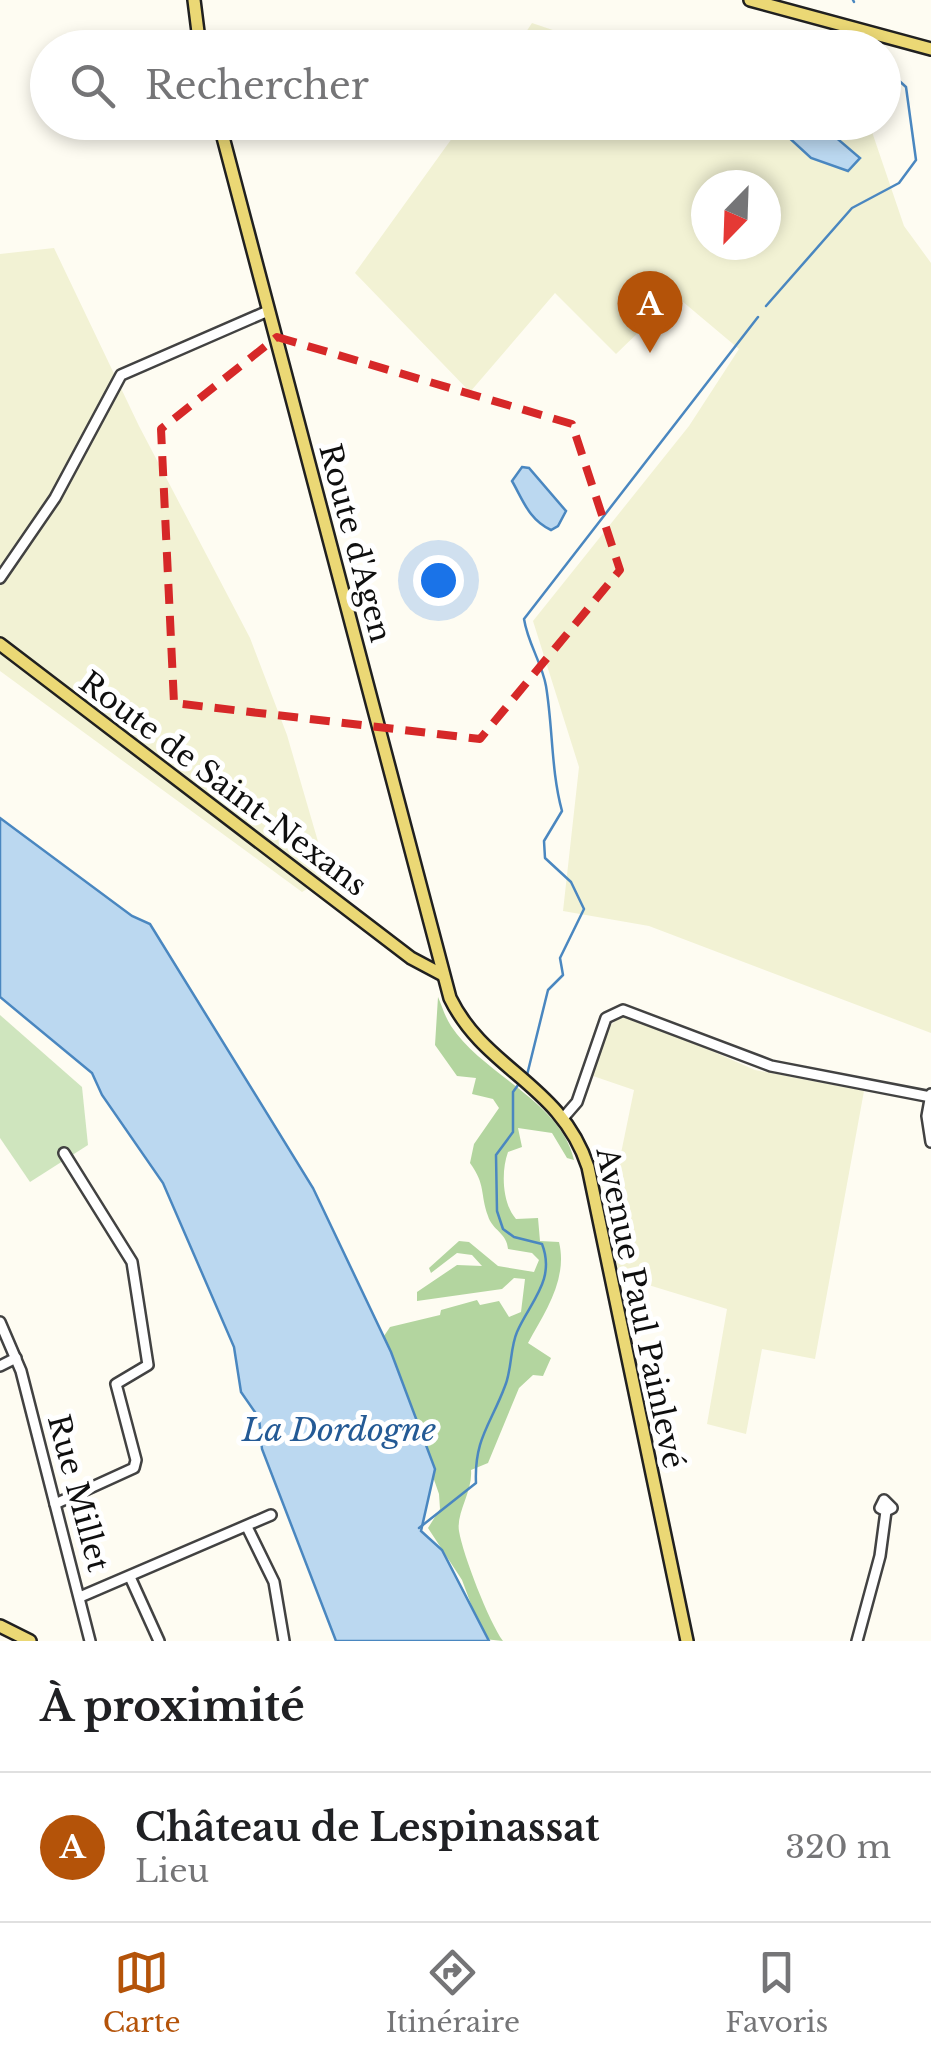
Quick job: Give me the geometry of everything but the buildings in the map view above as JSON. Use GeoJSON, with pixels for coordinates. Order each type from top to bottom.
{"type":"FeatureCollection","features":[{"type":"Feature","properties":{"kind":"main road"},"geometry":{"type":"LineString","coordinates":[[194,0],[198,30]]}},
{"type":"Feature","properties":{"kind":"main road"},"geometry":{"type":"LineString","coordinates":[[750,0],[868,30]]}},
{"type":"Feature","properties":{"kind":"main road"},"geometry":{"type":"LineString","coordinates":[[768,0],[874,30]]}},
{"type":"Feature","properties":{"kind":"main road"},"geometry":{"type":"LineString","coordinates":[[901,38],[931,46]]}},
{"type":"Feature","properties":{"kind":"main road"},"geometry":{"type":"LineString","coordinates":[[901,38],[931,46]]}},
{"type":"Feature","properties":{"kind":"main road","name":"Route d'Agen"},"geometry":{"type":"LineString","coordinates":[[224,140],[442,972]]}},
{"type":"Feature","properties":{"kind":"main road","name":"Route de Saint-Nexans"},"geometry":{"type":"LineString","coordinates":[[0,644],[421,963],[442,972]]}},
{"type":"Feature","properties":{"kind":"main road"},"geometry":{"type":"LineString","coordinates":[[421,963],[436,946]]}},
{"type":"Feature","properties":{"kind":"main road","name":"Avenue Paul Painlevé"},"geometry":{"type":"LineString","coordinates":[[442,972],[467,1028],[564,1117],[582,1150],[593,1187],[687,1641]]}},
{"type":"Feature","properties":{"kind":"main road"},"geometry":{"type":"LineString","coordinates":[[0,1626],[30,1641]]}},
{"type":"Feature","properties":{"kind":"street"},"geometry":{"type":"LineString","coordinates":[[0,578],[55,498],[121,375],[268,311]]}},
{"type":"Feature","properties":{"kind":"street"},"geometry":{"type":"LineString","coordinates":[[564,1117],[577,1102],[606,1018],[623,1010],[772,1066],[931,1096],[931,1142]]}},
{"type":"Feature","properties":{"kind":"street"},"geometry":{"type":"LineString","coordinates":[[55,1504],[134,1468],[136,1460],[116,1384],[148,1365],[132,1262],[64,1154]]}},
{"type":"Feature","properties":{"kind":"street","name":"Rue Millet"},"geometry":{"type":"LineString","coordinates":[[0,1322],[16,1358],[90,1641]]}},
{"type":"Feature","properties":{"kind":"street"},"geometry":{"type":"LineString","coordinates":[[0,1366],[16,1358]]}},
{"type":"Feature","properties":{"kind":"street"},"geometry":{"type":"LineString","coordinates":[[857,1641],[880,1556],[886,1511]]}},
{"type":"Feature","properties":{"kind":"street"},"geometry":{"type":"LineString","coordinates":[[80,1598],[271,1515]]}},
{"type":"Feature","properties":{"kind":"street"},"geometry":{"type":"LineString","coordinates":[[247,1527],[274,1582],[284,1641]]}},
{"type":"Feature","properties":{"kind":"street"},"geometry":{"type":"LineString","coordinates":[[130,1576],[159,1641]]}},
{"type":"Feature","properties":{"kind":"highlighted area"},"geometry":{"type":"Polygon","coordinates":[[[277,337],[572,424],[620,570],[480,739],[174,703],[161,429],[277,337]]]}},
{"type":"Feature","properties":{"kind":"green space"},"geometry":{"type":"Polygon","coordinates":[[[532,23],[553,30],[527,30],[532,23]]]}},
{"type":"Feature","properties":{"kind":"green space"},"geometry":{"type":"Polygon","coordinates":[[[451,140],[875,140],[904,226],[931,263],[931,1033],[649,926],[563,911],[579,767],[533,621],[689,426],[739,349],[676,296],[616,354],[555,293],[470,392],[355,273],[451,140]]]}},
{"type":"Feature","properties":{"kind":"green space"},"geometry":{"type":"Polygon","coordinates":[[[54,248],[139,426],[250,638],[287,735],[319,845],[321,880],[302,892],[0,671],[0,254],[54,248]]]}},
{"type":"Feature","properties":{"kind":"green space"},"geometry":{"type":"Polygon","coordinates":[[[438,997],[449,1023],[465,1043],[554,1121],[574,1160],[567,1158],[552,1133],[518,1128],[522,1147],[508,1152],[504,1168],[505,1196],[511,1212],[516,1219],[538,1218],[540,1241],[559,1242],[561,1256],[558,1282],[528,1343],[551,1358],[543,1376],[533,1375],[519,1388],[488,1463],[471,1470],[459,1524],[471,1571],[503,1641],[484,1639],[462,1580],[428,1528],[440,1509],[439,1494],[384,1336],[390,1327],[440,1315],[441,1310],[477,1300],[480,1305],[499,1301],[509,1317],[521,1312],[525,1279],[514,1278],[502,1289],[417,1301],[417,1292],[457,1265],[482,1266],[472,1255],[457,1253],[431,1273],[429,1268],[459,1241],[469,1242],[498,1266],[534,1272],[539,1260],[532,1253],[508,1249],[488,1216],[481,1184],[470,1163],[474,1144],[499,1108],[493,1099],[472,1094],[476,1078],[457,1076],[435,1045],[438,997]]]}},
{"type":"Feature","properties":{"kind":"green space"},"geometry":{"type":"Polygon","coordinates":[[[0,1015],[82,1087],[88,1145],[30,1182],[0,1138],[0,1015]]]}},
{"type":"Feature","properties":{"kind":"green space"},"geometry":{"type":"Polygon","coordinates":[[[630,1015],[755,1070],[864,1091],[815,1359],[762,1349],[746,1434],[707,1424],[727,1309],[619,1276],[602,1172],[619,1163],[634,1090],[593,1076],[606,1030],[618,1018],[630,1015]]]}},
{"type":"Feature","properties":{"kind":"water"},"geometry":{"type":"Polygon","coordinates":[[[791,140],[839,140],[860,158],[848,171],[811,158],[791,140]]]}},
{"type":"Feature","properties":{"kind":"water"},"geometry":{"type":"Polygon","coordinates":[[[522,467],[529,468],[566,511],[558,526],[551,530],[532,515],[512,481],[522,467]]]}},
{"type":"Feature","properties":{"kind":"water","name":"La Dordogne"},"geometry":{"type":"Polygon","coordinates":[[[0,818],[132,916],[150,924],[313,1188],[391,1352],[435,1469],[421,1531],[442,1550],[489,1641],[336,1641],[262,1449],[259,1418],[241,1392],[234,1347],[163,1183],[102,1095],[92,1073],[0,997],[0,818]]]}},
{"type":"Feature","properties":{"kind":"waterway"},"geometry":{"type":"LineString","coordinates":[[766,306],[852,208],[899,183],[916,160],[906,87],[901,82]]}},
{"type":"Feature","properties":{"kind":"waterway"},"geometry":{"type":"LineString","coordinates":[[527,1075],[548,990],[563,975],[560,958],[584,909],[571,882],[545,858],[544,841],[562,811],[546,686],[524,619],[758,317]]}},
{"type":"Feature","properties":{"kind":"waterway"},"geometry":{"type":"LineString","coordinates":[[419,1528],[476,1483],[481,1443],[507,1379],[515,1338],[544,1280],[542,1244],[514,1237],[503,1229],[497,1211],[496,1155],[513,1132],[513,1092],[518,1085]]}},
{"type":"Feature","properties":{"kind":"place","name":"Château de Lespinassat"},"geometry":{"type":"Point","coordinates":[650,353]}}]}
